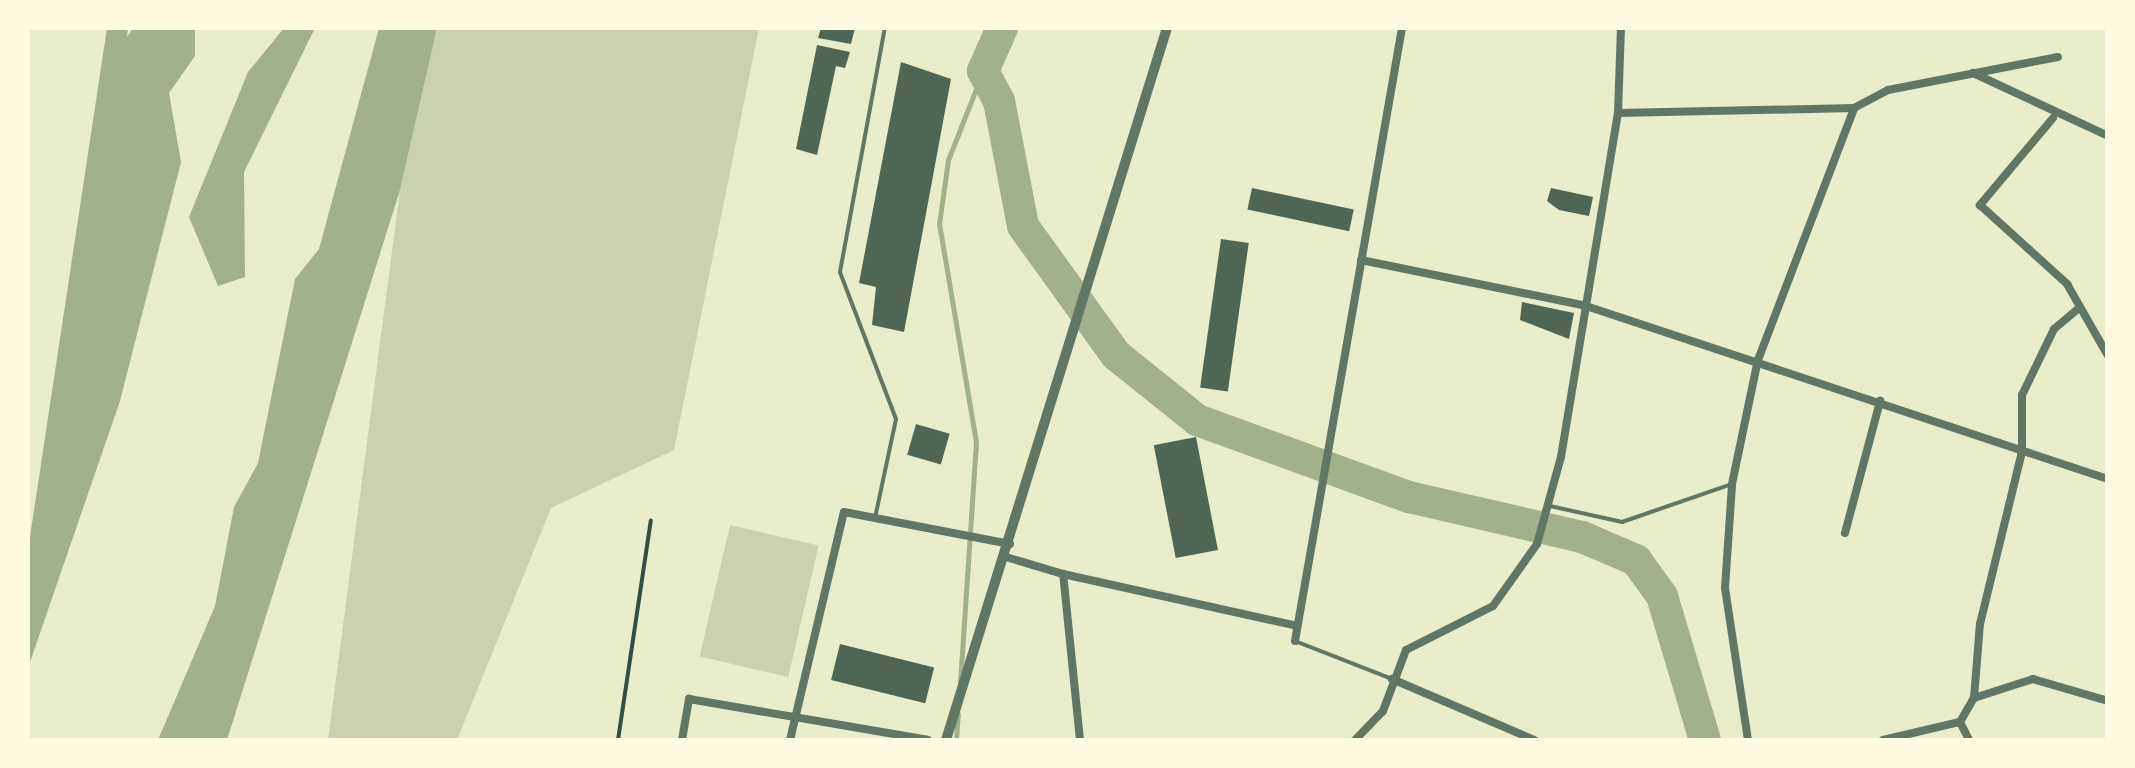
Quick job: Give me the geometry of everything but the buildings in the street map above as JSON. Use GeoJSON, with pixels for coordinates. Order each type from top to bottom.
{"type":"FeatureCollection","features":[{"type":"Feature","properties":{"kind":"street"},"geometry":{"type":"LineString","coordinates":[[946,740],[1006,557],[1167,28]]}},
{"type":"Feature","properties":{"kind":"street"},"geometry":{"type":"LineString","coordinates":[[1294,641],[1402,28]]}},
{"type":"Feature","properties":{"kind":"street"},"geometry":{"type":"LineString","coordinates":[[1356,740],[1383,711],[1406,650],[1493,606],[1537,544],[1548,506],[1618,113],[1621,28]]}},
{"type":"Feature","properties":{"kind":"street"},"geometry":{"type":"LineString","coordinates":[[1618,113],[1854,108],[1888,90],[2058,57]]}},
{"type":"Feature","properties":{"kind":"street"},"geometry":{"type":"LineString","coordinates":[[1974,74],[2052,118],[2108,136]]}},
{"type":"Feature","properties":{"kind":"street"},"geometry":{"type":"LineString","coordinates":[[1748,740],[1725,588],[1732,484],[1758,360],[1854,108]]}},
{"type":"Feature","properties":{"kind":"street"},"geometry":{"type":"LineString","coordinates":[[2052,118],[1980,204],[2067,284],[2108,356]]}},
{"type":"Feature","properties":{"kind":"street"},"geometry":{"type":"LineString","coordinates":[[1361,260],[1582,305],[1880,400],[2108,479]]}},
{"type":"Feature","properties":{"kind":"street"},"geometry":{"type":"LineString","coordinates":[[1883,740],[1960,722],[1974,698],[1980,624],[2022,452],[2022,395],[2054,329],[2079,308]]}},
{"type":"Feature","properties":{"kind":"street"},"geometry":{"type":"LineString","coordinates":[[1845,533],[1880,400]]}},
{"type":"Feature","properties":{"kind":"street"},"geometry":{"type":"LineString","coordinates":[[790,740],[844,512],[1010,544]]}},
{"type":"Feature","properties":{"kind":"street"},"geometry":{"type":"LineString","coordinates":[[1006,557],[1063,574],[1297,626]]}},
{"type":"Feature","properties":{"kind":"street"},"geometry":{"type":"LineString","coordinates":[[1063,574],[1080,740]]}},
{"type":"Feature","properties":{"kind":"street"},"geometry":{"type":"LineString","coordinates":[[1974,698],[2033,679],[2108,701]]}},
{"type":"Feature","properties":{"kind":"street"},"geometry":{"type":"LineString","coordinates":[[1392,680],[1534,740]]}},
{"type":"Feature","properties":{"kind":"street"},"geometry":{"type":"LineString","coordinates":[[682,740],[689,698],[928,740]]}},
{"type":"Feature","properties":{"kind":"street"},"geometry":{"type":"LineString","coordinates":[[1960,722],[1969,740]]}},
{"type":"Feature","properties":{"kind":"lane"},"geometry":{"type":"LineString","coordinates":[[875,518],[896,419],[840,272],[886,28]]}},
{"type":"Feature","properties":{"kind":"lane"},"geometry":{"type":"LineString","coordinates":[[1548,506],[1622,522],[1732,484]]}},
{"type":"Feature","properties":{"kind":"lane"},"geometry":{"type":"LineString","coordinates":[[1294,641],[1392,680]]}},
{"type":"Feature","properties":{"kind":"path"},"geometry":{"type":"LineString","coordinates":[[618,740],[650,520]]}},
{"type":"Feature","properties":{"kind":"shaded area"},"geometry":{"type":"Polygon","coordinates":[[[107,28],[128,28],[127,37],[133,28],[195,28],[195,56],[169,93],[181,162],[120,401],[28,668],[28,550],[107,28]]]}},
{"type":"Feature","properties":{"kind":"shaded area"},"geometry":{"type":"Polygon","coordinates":[[[284,28],[315,28],[244,172],[245,277],[218,286],[189,217],[248,72],[284,28]]]}},
{"type":"Feature","properties":{"kind":"shaded area"},"geometry":{"type":"Polygon","coordinates":[[[379,28],[437,28],[400,190],[227,740],[158,740],[215,606],[234,507],[258,463],[295,279],[319,249],[379,28]]]}},
{"type":"Feature","properties":{"kind":"shaded area"},"geometry":{"type":"Polygon","coordinates":[[[437,28],[759,28],[674,450],[551,508],[457,740],[328,740],[400,190],[437,28]]]}},
{"type":"Feature","properties":{"kind":"shaded area"},"geometry":{"type":"Polygon","coordinates":[[[730,525],[819,545],[788,677],[700,657],[730,525]]]}},
{"type":"Feature","properties":{"kind":"waterway"},"geometry":{"type":"LineString","coordinates":[[1002,28],[983,71],[999,101],[1023,226],[1116,355],[1197,420],[1409,497],[1582,537],[1636,560],[1662,596],[1705,740]]}},
{"type":"Feature","properties":{"kind":"waterway"},"geometry":{"type":"LineString","coordinates":[[960,683],[976,442],[939,224],[948,160],[983,71]]}},
{"type":"Feature","properties":{"kind":"waterway"},"geometry":{"type":"LineString","coordinates":[[956,740],[958,714]]}}]}
